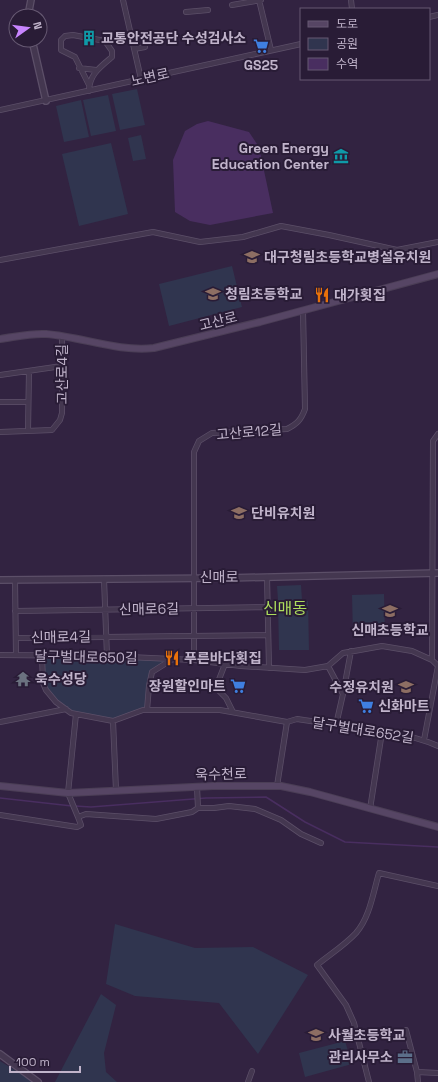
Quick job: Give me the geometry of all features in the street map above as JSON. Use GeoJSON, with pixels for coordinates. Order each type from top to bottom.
{"type":"FeatureCollection","features":[{"type":"Feature","properties":{"kind":"main road","name":"고산로"},"geometry":{"type":"LineString","coordinates":[[0,339],[36,334],[62,336],[138,350],[177,344],[438,274]]}},
{"type":"Feature","properties":{"kind":"main road","name":"욱수천로"},"geometry":{"type":"LineString","coordinates":[[0,786],[68,793],[197,787],[277,786],[310,792],[438,827]]}},
{"type":"Feature","properties":{"kind":"street"},"geometry":{"type":"LineString","coordinates":[[124,0],[141,79]]}},
{"type":"Feature","properties":{"kind":"street"},"geometry":{"type":"LineString","coordinates":[[259,0],[271,50]]}},
{"type":"Feature","properties":{"kind":"street"},"geometry":{"type":"LineString","coordinates":[[232,5],[262,0]]}},
{"type":"Feature","properties":{"kind":"street"},"geometry":{"type":"LineString","coordinates":[[186,12],[208,10]]}},
{"type":"Feature","properties":{"kind":"street"},"geometry":{"type":"LineString","coordinates":[[89,85],[79,68],[75,57],[61,50],[61,40],[64,36],[73,35],[105,41],[112,50],[112,58],[96,70],[89,85],[89,92]]}},
{"type":"Feature","properties":{"kind":"street","name":"노변로"},"geometry":{"type":"LineString","coordinates":[[0,110],[89,92],[300,44]]}},
{"type":"Feature","properties":{"kind":"street"},"geometry":{"type":"LineString","coordinates":[[134,49],[145,47]]}},
{"type":"Feature","properties":{"kind":"street"},"geometry":{"type":"LineString","coordinates":[[34,48],[46,101]]}},
{"type":"Feature","properties":{"kind":"street"},"geometry":{"type":"LineString","coordinates":[[79,68],[96,70]]}},
{"type":"Feature","properties":{"kind":"street"},"geometry":{"type":"LineString","coordinates":[[0,260],[153,232],[200,242],[243,237],[281,226],[397,250],[438,242]]}},
{"type":"Feature","properties":{"kind":"street","name":"고산로12길"},"geometry":{"type":"LineString","coordinates":[[195,578],[194,452],[197,444],[199,441],[212,434],[287,429],[296,425],[302,418],[305,409],[303,310]]}},
{"type":"Feature","properties":{"kind":"street","name":"고산로4길"},"geometry":{"type":"LineString","coordinates":[[0,432],[52,430],[60,420],[62,413],[62,336]]}},
{"type":"Feature","properties":{"kind":"street"},"geometry":{"type":"LineString","coordinates":[[0,375],[62,366]]}},
{"type":"Feature","properties":{"kind":"street"},"geometry":{"type":"LineString","coordinates":[[28,431],[29,371]]}},
{"type":"Feature","properties":{"kind":"street"},"geometry":{"type":"LineString","coordinates":[[0,402],[28,402]]}},
{"type":"Feature","properties":{"kind":"street"},"geometry":{"type":"LineString","coordinates":[[432,660],[432,608],[436,573],[433,442],[438,434]]}},
{"type":"Feature","properties":{"kind":"street","name":"신매로"},"geometry":{"type":"LineString","coordinates":[[0,580],[267,577],[436,573]]}},
{"type":"Feature","properties":{"kind":"street"},"geometry":{"type":"LineString","coordinates":[[267,577],[267,635],[269,668]]}},
{"type":"Feature","properties":{"kind":"street","name":"신매로6길"},"geometry":{"type":"LineString","coordinates":[[194,660],[195,578]]}},
{"type":"Feature","properties":{"kind":"street","name":"신매로4길"},"geometry":{"type":"LineString","coordinates":[[104,579],[107,656]]}},
{"type":"Feature","properties":{"kind":"street"},"geometry":{"type":"LineString","coordinates":[[14,580],[16,655]]}},
{"type":"Feature","properties":{"kind":"street"},"geometry":{"type":"LineString","coordinates":[[194,608],[267,607]]}},
{"type":"Feature","properties":{"kind":"street","name":"신매로6길"},"geometry":{"type":"LineString","coordinates":[[105,610],[194,608]]}},
{"type":"Feature","properties":{"kind":"street"},"geometry":{"type":"LineString","coordinates":[[432,608],[438,608]]}},
{"type":"Feature","properties":{"kind":"street","name":"신매로4길"},"geometry":{"type":"LineString","coordinates":[[15,611],[105,610]]}},
{"type":"Feature","properties":{"kind":"street"},"geometry":{"type":"LineString","coordinates":[[194,636],[267,635]]}},
{"type":"Feature","properties":{"kind":"street","name":"신매로6길"},"geometry":{"type":"LineString","coordinates":[[106,637],[194,636]]}},
{"type":"Feature","properties":{"kind":"street","name":"신매로4길"},"geometry":{"type":"LineString","coordinates":[[16,638],[106,637]]}},
{"type":"Feature","properties":{"kind":"street","name":"달구벌대로650길"},"geometry":{"type":"LineString","coordinates":[[0,656],[107,656],[194,660],[269,668],[305,670],[328,666],[337,656],[351,651],[388,647],[412,651],[432,660],[438,666]]}},
{"type":"Feature","properties":{"kind":"street"},"geometry":{"type":"LineString","coordinates":[[336,725],[351,651]]}},
{"type":"Feature","properties":{"kind":"street","name":"달구벌대로652길"},"geometry":{"type":"LineString","coordinates":[[42,656],[43,683],[46,690],[66,709],[76,714],[113,721],[147,710],[220,710],[287,722],[297,719],[382,732],[424,740],[438,746]]}},
{"type":"Feature","properties":{"kind":"street","name":"달구벌대로650길"},"geometry":{"type":"LineString","coordinates":[[147,710],[152,672],[171,660]]}},
{"type":"Feature","properties":{"kind":"street"},"geometry":{"type":"LineString","coordinates":[[226,664],[218,682],[218,690],[226,698],[233,712]]}},
{"type":"Feature","properties":{"kind":"street"},"geometry":{"type":"LineString","coordinates":[[328,666],[343,694]]}},
{"type":"Feature","properties":{"kind":"street"},"geometry":{"type":"LineString","coordinates":[[424,740],[438,666]]}},
{"type":"Feature","properties":{"kind":"street"},"geometry":{"type":"LineString","coordinates":[[0,722],[66,709]]}},
{"type":"Feature","properties":{"kind":"street"},"geometry":{"type":"LineString","coordinates":[[0,815],[77,827],[81,825],[68,793],[76,714]]}},
{"type":"Feature","properties":{"kind":"street"},"geometry":{"type":"LineString","coordinates":[[113,721],[116,790]]}},
{"type":"Feature","properties":{"kind":"street"},"geometry":{"type":"LineString","coordinates":[[277,786],[287,722]]}},
{"type":"Feature","properties":{"kind":"street"},"geometry":{"type":"LineString","coordinates":[[370,809],[382,732]]}},
{"type":"Feature","properties":{"kind":"street"},"geometry":{"type":"LineString","coordinates":[[197,787],[198,808]]}},
{"type":"Feature","properties":{"kind":"street"},"geometry":{"type":"LineString","coordinates":[[78,817],[86,814],[98,814],[156,819],[192,812],[198,808],[229,806],[255,810],[281,820],[301,834],[321,843]]}},
{"type":"Feature","properties":{"kind":"street"},"geometry":{"type":"LineString","coordinates":[[369,1082],[354,1023],[346,1005],[317,965],[355,934],[361,926],[368,911],[379,873],[438,886]]}},
{"type":"Feature","properties":{"kind":"street"},"geometry":{"type":"LineString","coordinates":[[406,1030],[417,1072],[418,1082]]}},
{"type":"Feature","properties":{"kind":"street"},"geometry":{"type":"LineString","coordinates":[[0,1054],[38,1082]]}},
{"type":"Feature","properties":{"kind":"street"},"geometry":{"type":"LineString","coordinates":[[248,1082],[252,1071]]}},
{"type":"Feature","properties":{"kind":"street"},"geometry":{"type":"LineString","coordinates":[[417,1072],[438,1073]]}},
{"type":"Feature","properties":{"kind":"green space"},"geometry":{"type":"Polygon","coordinates":[[[137,89],[145,125],[120,130],[112,94],[137,89]]]}},
{"type":"Feature","properties":{"kind":"green space"},"geometry":{"type":"Polygon","coordinates":[[[108,95],[116,131],[91,136],[83,100],[108,95]]]}},
{"type":"Feature","properties":{"kind":"green space"},"geometry":{"type":"Polygon","coordinates":[[[81,100],[89,137],[64,142],[56,106],[81,100]]]}},
{"type":"Feature","properties":{"kind":"green space"},"geometry":{"type":"Polygon","coordinates":[[[141,135],[146,159],[133,161],[128,138],[141,135]]]}},
{"type":"Feature","properties":{"kind":"green space"},"geometry":{"type":"Polygon","coordinates":[[[111,143],[128,214],[79,226],[62,154],[111,143]]]}},
{"type":"Feature","properties":{"kind":"green space"},"geometry":{"type":"Polygon","coordinates":[[[232,266],[242,307],[169,326],[159,284],[232,266]]]}},
{"type":"Feature","properties":{"kind":"green space"},"geometry":{"type":"Polygon","coordinates":[[[301,585],[302,600],[278,600],[277,586],[301,585]]]}},
{"type":"Feature","properties":{"kind":"green space"},"geometry":{"type":"Polygon","coordinates":[[[384,594],[385,634],[353,636],[352,595],[384,594]]]}},
{"type":"Feature","properties":{"kind":"green space"},"geometry":{"type":"Polygon","coordinates":[[[308,601],[309,650],[279,650],[278,602],[308,601]]]}},
{"type":"Feature","properties":{"kind":"green space"},"geometry":{"type":"Polygon","coordinates":[[[42,656],[168,659],[152,672],[147,707],[113,721],[71,713],[46,690],[42,656]]]}},
{"type":"Feature","properties":{"kind":"green space"},"geometry":{"type":"Polygon","coordinates":[[[115,924],[195,948],[253,947],[308,975],[258,1054],[219,1003],[135,996],[106,984],[115,924]]]}},
{"type":"Feature","properties":{"kind":"green space"},"geometry":{"type":"Polygon","coordinates":[[[101,994],[116,1005],[104,1053],[106,1072],[117,1082],[55,1082],[101,994]]]}},
{"type":"Feature","properties":{"kind":"green space"},"geometry":{"type":"Polygon","coordinates":[[[345,1041],[352,1064],[305,1077],[299,1053],[345,1041]]]}},
{"type":"Feature","properties":{"kind":"green space"},"geometry":{"type":"Polygon","coordinates":[[[0,1061],[34,1082],[0,1082],[0,1061]]]}},
{"type":"Feature","properties":{"kind":"water"},"geometry":{"type":"Polygon","coordinates":[[[208,121],[249,132],[259,147],[273,213],[210,225],[190,221],[175,212],[173,160],[185,131],[197,124],[208,121]]]}},
{"type":"Feature","properties":{"kind":"waterway"},"geometry":{"type":"LineString","coordinates":[[75,806],[91,807],[206,798],[266,797],[305,822],[345,842],[438,847]]}},
{"type":"Feature","properties":{"kind":"waterway"},"geometry":{"type":"LineString","coordinates":[[0,798],[72,806]]}},
{"type":"Feature","properties":{"kind":"place","name":"교통안전공단 수성검사소"},"geometry":{"type":"Point","coordinates":[89,38]}},
{"type":"Feature","properties":{"kind":"place","name":"GS25"},"geometry":{"type":"Point","coordinates":[261,46]}},
{"type":"Feature","properties":{"kind":"place","name":"Green Energy Education Center"},"geometry":{"type":"Point","coordinates":[341,156]}},
{"type":"Feature","properties":{"kind":"place","name":"대구청림초등학교병설유치원"},"geometry":{"type":"Point","coordinates":[252,257]}},
{"type":"Feature","properties":{"kind":"place","name":"청림초등학교"},"geometry":{"type":"Point","coordinates":[213,294]}},
{"type":"Feature","properties":{"kind":"place","name":"대가횟집"},"geometry":{"type":"Point","coordinates":[322,295]}},
{"type":"Feature","properties":{"kind":"place","name":"단비유치원"},"geometry":{"type":"Point","coordinates":[239,513]}},
{"type":"Feature","properties":{"kind":"place","name":"신매초등학교"},"geometry":{"type":"Point","coordinates":[390,611]}},
{"type":"Feature","properties":{"kind":"place","name":"푸른바다횟집"},"geometry":{"type":"Point","coordinates":[172,658]}},
{"type":"Feature","properties":{"kind":"place","name":"욱수성당"},"geometry":{"type":"Point","coordinates":[23,679]}},
{"type":"Feature","properties":{"kind":"place","name":"장원할인마트"},"geometry":{"type":"Point","coordinates":[238,686]}},
{"type":"Feature","properties":{"kind":"place","name":"수정유치원"},"geometry":{"type":"Point","coordinates":[406,687]}},
{"type":"Feature","properties":{"kind":"place","name":"신화마트"},"geometry":{"type":"Point","coordinates":[366,706]}},
{"type":"Feature","properties":{"kind":"place","name":"사월초등학교"},"geometry":{"type":"Point","coordinates":[316,1035]}},
{"type":"Feature","properties":{"kind":"place","name":"관리사무소"},"geometry":{"type":"Point","coordinates":[405,1057]}},
{"type":"Feature","properties":{"kind":"district","name":"신매동"},"geometry":{"type":"Point","coordinates":[285,608]}}]}
